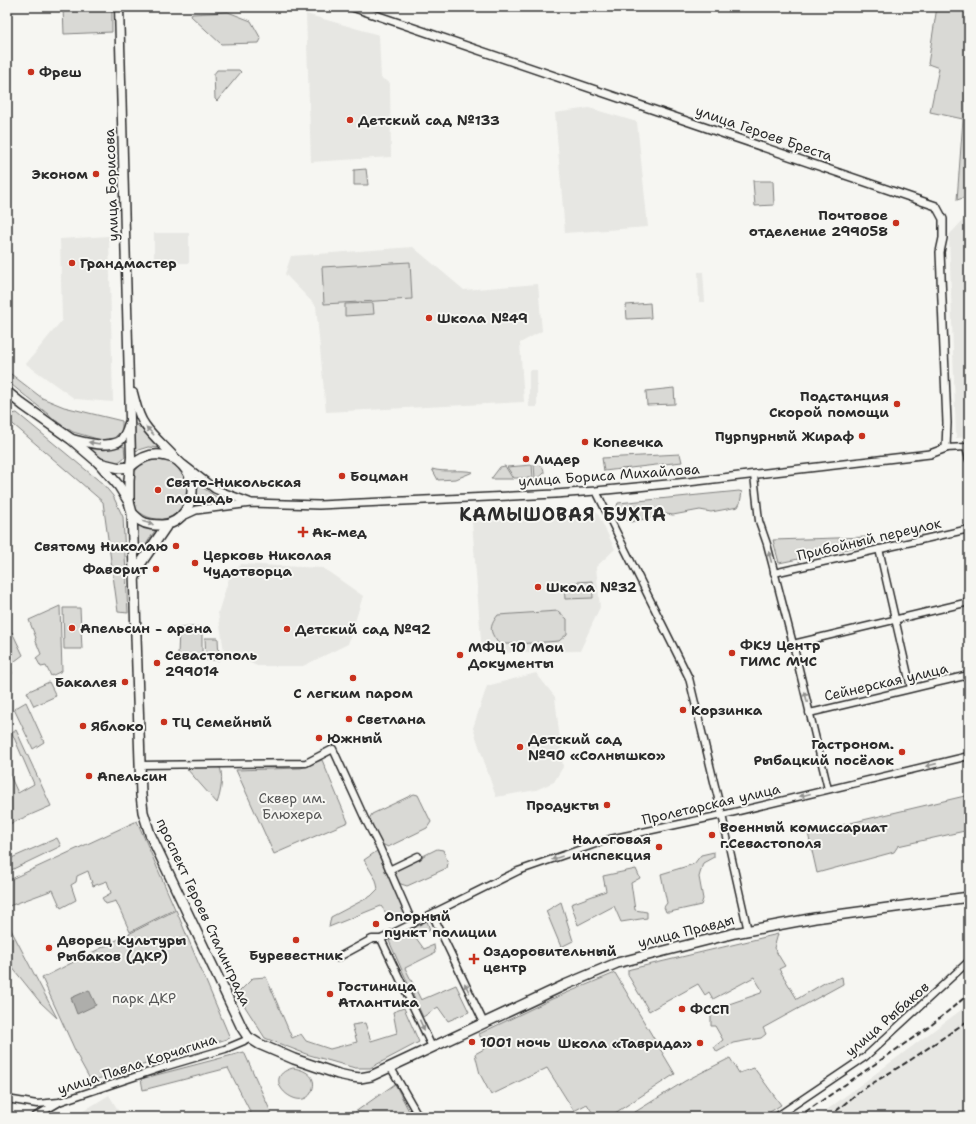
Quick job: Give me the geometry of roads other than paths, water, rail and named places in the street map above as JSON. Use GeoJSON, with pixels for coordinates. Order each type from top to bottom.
{"type":"FeatureCollection","features":[{"type":"Feature","properties":{"kind":"main road","name":"улица Борисова"},"geometry":{"type":"LineString","coordinates":[[119,7],[130,386],[130,467]]}},
{"type":"Feature","properties":{"kind":"main road","name":"улица Борисова"},"geometry":{"type":"LineString","coordinates":[[130,386],[138,411],[145,426],[177,460]]}},
{"type":"Feature","properties":{"kind":"main road","name":"проспект Героев Сталинграда"},"geometry":{"type":"LineString","coordinates":[[7,392],[71,439],[99,462],[119,486],[129,502],[132,513],[141,795],[143,812],[150,834],[233,1011],[248,1037]]}},
{"type":"Feature","properties":{"kind":"main road"},"geometry":{"type":"LineString","coordinates":[[71,439],[104,445],[119,442],[126,433],[130,419]]}},
{"type":"Feature","properties":{"kind":"main road"},"geometry":{"type":"LineString","coordinates":[[129,502],[130,467],[139,459],[150,455],[163,455],[177,460],[190,475],[192,495],[189,506],[182,516],[174,522],[167,525],[155,526],[141,521],[132,513]]}},
{"type":"Feature","properties":{"kind":"main road","name":"проспект Героев Сталинграда"},"geometry":{"type":"LineString","coordinates":[[99,462],[120,468],[130,467]]}},
{"type":"Feature","properties":{"kind":"main road","name":"проспект Героев Сталинграда"},"geometry":{"type":"LineString","coordinates":[[134,581],[141,563],[167,525]]}},
{"type":"Feature","properties":{"kind":"main road","name":"улица Правды"},"geometry":{"type":"LineString","coordinates":[[248,1037],[270,1049],[294,1059],[338,1074],[360,1078],[371,1076],[391,1068],[432,1047],[589,974],[617,963],[748,931],[815,918],[969,897]]}},
{"type":"Feature","properties":{"kind":"street","name":"улица Героев Бреста"},"geometry":{"type":"LineString","coordinates":[[352,7],[936,206],[943,219],[943,238],[940,252],[948,423],[946,448]]}},
{"type":"Feature","properties":{"kind":"street","name":"улица Бориса Михайлова"},"geometry":{"type":"LineString","coordinates":[[182,516],[196,510],[251,503],[319,505],[596,491],[754,475],[930,454],[946,448],[966,447],[969,460]]}},
{"type":"Feature","properties":{"kind":"street","name":"улица Бориса Михайлова"},"geometry":{"type":"LineString","coordinates":[[177,460],[215,489],[251,503]]}},
{"type":"Feature","properties":{"kind":"street"},"geometry":{"type":"LineString","coordinates":[[754,475],[759,521],[793,644],[828,789]]}},
{"type":"Feature","properties":{"kind":"street"},"geometry":{"type":"LineString","coordinates":[[596,491],[689,678],[748,931]]}},
{"type":"Feature","properties":{"kind":"street","name":"Прибойный переулок"},"geometry":{"type":"LineString","coordinates":[[774,573],[969,529]]}},
{"type":"Feature","properties":{"kind":"street"},"geometry":{"type":"LineString","coordinates":[[879,550],[911,688]]}},
{"type":"Feature","properties":{"kind":"street"},"geometry":{"type":"LineString","coordinates":[[793,644],[969,602]]}},
{"type":"Feature","properties":{"kind":"street","name":"Сейнерская улица"},"geometry":{"type":"LineString","coordinates":[[809,712],[881,697],[911,688],[969,675]]}},
{"type":"Feature","properties":{"kind":"street"},"geometry":{"type":"LineString","coordinates":[[140,765],[306,762],[333,749],[380,848],[413,924]]}},
{"type":"Feature","properties":{"kind":"street","name":"Пролетарская улица"},"geometry":{"type":"LineString","coordinates":[[337,958],[372,940],[381,939],[413,924],[518,872],[610,839],[722,815],[969,756]]}},
{"type":"Feature","properties":{"kind":"street"},"geometry":{"type":"LineString","coordinates":[[389,870],[418,856]]}},
{"type":"Feature","properties":{"kind":"street"},"geometry":{"type":"LineString","coordinates":[[432,914],[484,1023]]}},
{"type":"Feature","properties":{"kind":"street"},"geometry":{"type":"LineString","coordinates":[[381,939],[432,1047]]}},
{"type":"Feature","properties":{"kind":"street","name":"улица Рыбаков"},"geometry":{"type":"LineString","coordinates":[[776,1117],[865,1057],[969,961]]}},
{"type":"Feature","properties":{"kind":"street","name":"улица Павла Корчагина"},"geometry":{"type":"LineString","coordinates":[[7,1099],[37,1104],[59,1102],[225,1049],[240,1043],[248,1037]]}},
{"type":"Feature","properties":{"kind":"street"},"geometry":{"type":"LineString","coordinates":[[391,1068],[419,1117]]}},
{"type":"Feature","properties":{"kind":"street"},"geometry":{"type":"LineString","coordinates":[[34,1117],[59,1102]]}},
{"type":"Feature","properties":{"kind":"railway"},"geometry":{"type":"LineString","coordinates":[[798,1117],[929,1027],[969,994]]}},
{"type":"Feature","properties":{"kind":"railway"},"geometry":{"type":"LineString","coordinates":[[829,1117],[860,1091],[912,1059],[969,1020]]}},
{"type":"Feature","properties":{"kind":"place","name":"Фреш"},"geometry":{"type":"Point","coordinates":[31,72]}},
{"type":"Feature","properties":{"kind":"place","name":"Детский сад №133"},"geometry":{"type":"Point","coordinates":[350,120]}},
{"type":"Feature","properties":{"kind":"place","name":"Эконом"},"geometry":{"type":"Point","coordinates":[96,174]}},
{"type":"Feature","properties":{"kind":"place","name":"Почтовое отделение 299058"},"geometry":{"type":"Point","coordinates":[896,223]}},
{"type":"Feature","properties":{"kind":"place","name":"Грандмастер"},"geometry":{"type":"Point","coordinates":[72,263]}},
{"type":"Feature","properties":{"kind":"place","name":"Школа №49"},"geometry":{"type":"Point","coordinates":[429,318]}},
{"type":"Feature","properties":{"kind":"place","name":"Подстанция Скорой помощи"},"geometry":{"type":"Point","coordinates":[897,404]}},
{"type":"Feature","properties":{"kind":"place","name":"Пурпурный Жираф"},"geometry":{"type":"Point","coordinates":[862,436]}},
{"type":"Feature","properties":{"kind":"place","name":"Копеечка"},"geometry":{"type":"Point","coordinates":[585,442]}},
{"type":"Feature","properties":{"kind":"place","name":"Лидер"},"geometry":{"type":"Point","coordinates":[526,459]}},
{"type":"Feature","properties":{"kind":"place","name":"Боцман"},"geometry":{"type":"Point","coordinates":[342,476]}},
{"type":"Feature","properties":{"kind":"place","name":"Свято-Никольская площадь"},"geometry":{"type":"Point","coordinates":[158,490]}},
{"type":"Feature","properties":{"kind":"place","name":"Ак-мед"},"geometry":{"type":"Point","coordinates":[303,532]}},
{"type":"Feature","properties":{"kind":"place","name":"Святому Николаю"},"geometry":{"type":"Point","coordinates":[176,546]}},
{"type":"Feature","properties":{"kind":"place","name":"Церковь Николая Чудотворца"},"geometry":{"type":"Point","coordinates":[195,563]}},
{"type":"Feature","properties":{"kind":"place","name":"Фаворит"},"geometry":{"type":"Point","coordinates":[156,569]}},
{"type":"Feature","properties":{"kind":"place","name":"Школа №32"},"geometry":{"type":"Point","coordinates":[538,587]}},
{"type":"Feature","properties":{"kind":"place","name":"Апельсин - арена"},"geometry":{"type":"Point","coordinates":[72,628]}},
{"type":"Feature","properties":{"kind":"place","name":"Детский сад №92"},"geometry":{"type":"Point","coordinates":[287,629]}},
{"type":"Feature","properties":{"kind":"place","name":"ФКУ Центр ГИМС МЧС"},"geometry":{"type":"Point","coordinates":[732,653]}},
{"type":"Feature","properties":{"kind":"place","name":"МФЦ 10 Мои Документы"},"geometry":{"type":"Point","coordinates":[460,655]}},
{"type":"Feature","properties":{"kind":"place","name":"Севастополь 299014"},"geometry":{"type":"Point","coordinates":[157,663]}},
{"type":"Feature","properties":{"kind":"place","name":"С легким паром"},"geometry":{"type":"Point","coordinates":[353,678]}},
{"type":"Feature","properties":{"kind":"place","name":"Бакалея"},"geometry":{"type":"Point","coordinates":[125,682]}},
{"type":"Feature","properties":{"kind":"place","name":"Корзинка"},"geometry":{"type":"Point","coordinates":[683,710]}},
{"type":"Feature","properties":{"kind":"place","name":"Светлана"},"geometry":{"type":"Point","coordinates":[349,719]}},
{"type":"Feature","properties":{"kind":"place","name":"ТЦ Семейный"},"geometry":{"type":"Point","coordinates":[164,722]}},
{"type":"Feature","properties":{"kind":"place","name":"Яблоко"},"geometry":{"type":"Point","coordinates":[83,726]}},
{"type":"Feature","properties":{"kind":"place","name":"Южный"},"geometry":{"type":"Point","coordinates":[319,738]}},
{"type":"Feature","properties":{"kind":"place","name":"Детский сад №90 «Солнышко»"},"geometry":{"type":"Point","coordinates":[520,747]}},
{"type":"Feature","properties":{"kind":"place","name":"Гастроном. Рыбацкий посёлок"},"geometry":{"type":"Point","coordinates":[902,752]}},
{"type":"Feature","properties":{"kind":"place","name":"Апельсин"},"geometry":{"type":"Point","coordinates":[89,776]}},
{"type":"Feature","properties":{"kind":"place","name":"Продукты"},"geometry":{"type":"Point","coordinates":[607,805]}},
{"type":"Feature","properties":{"kind":"place","name":"Военный комиссариат г.Севастополя"},"geometry":{"type":"Point","coordinates":[712,835]}},
{"type":"Feature","properties":{"kind":"place","name":"Налоговая инспекция"},"geometry":{"type":"Point","coordinates":[659,847]}},
{"type":"Feature","properties":{"kind":"place","name":"Опорный пункт полиции"},"geometry":{"type":"Point","coordinates":[376,924]}},
{"type":"Feature","properties":{"kind":"place","name":"Буревестник"},"geometry":{"type":"Point","coordinates":[296,940]}},
{"type":"Feature","properties":{"kind":"place","name":"Дворец Культуры Рыбаков (ДКР)"},"geometry":{"type":"Point","coordinates":[49,948]}},
{"type":"Feature","properties":{"kind":"place","name":"Оздоровительный центр"},"geometry":{"type":"Point","coordinates":[474,959]}},
{"type":"Feature","properties":{"kind":"place","name":"Гостиница Атлантика"},"geometry":{"type":"Point","coordinates":[330,994]}},
{"type":"Feature","properties":{"kind":"place","name":"ФССП"},"geometry":{"type":"Point","coordinates":[682,1009]}},
{"type":"Feature","properties":{"kind":"place","name":"1001 ночь"},"geometry":{"type":"Point","coordinates":[472,1042]}},
{"type":"Feature","properties":{"kind":"place","name":"Школа «Таврида»"},"geometry":{"type":"Point","coordinates":[700,1043]}},
{"type":"Feature","properties":{"kind":"district","name":"КАМЫШОВАЯ БУХТА"},"geometry":{"type":"Point","coordinates":[563,515]}},
{"type":"Feature","properties":{"kind":"park label","name":"Сквер им. Блюхера"},"geometry":{"type":"Point","coordinates":[292,806]}},
{"type":"Feature","properties":{"kind":"park label","name":"парк ДКР"},"geometry":{"type":"Point","coordinates":[144,998]}}]}
